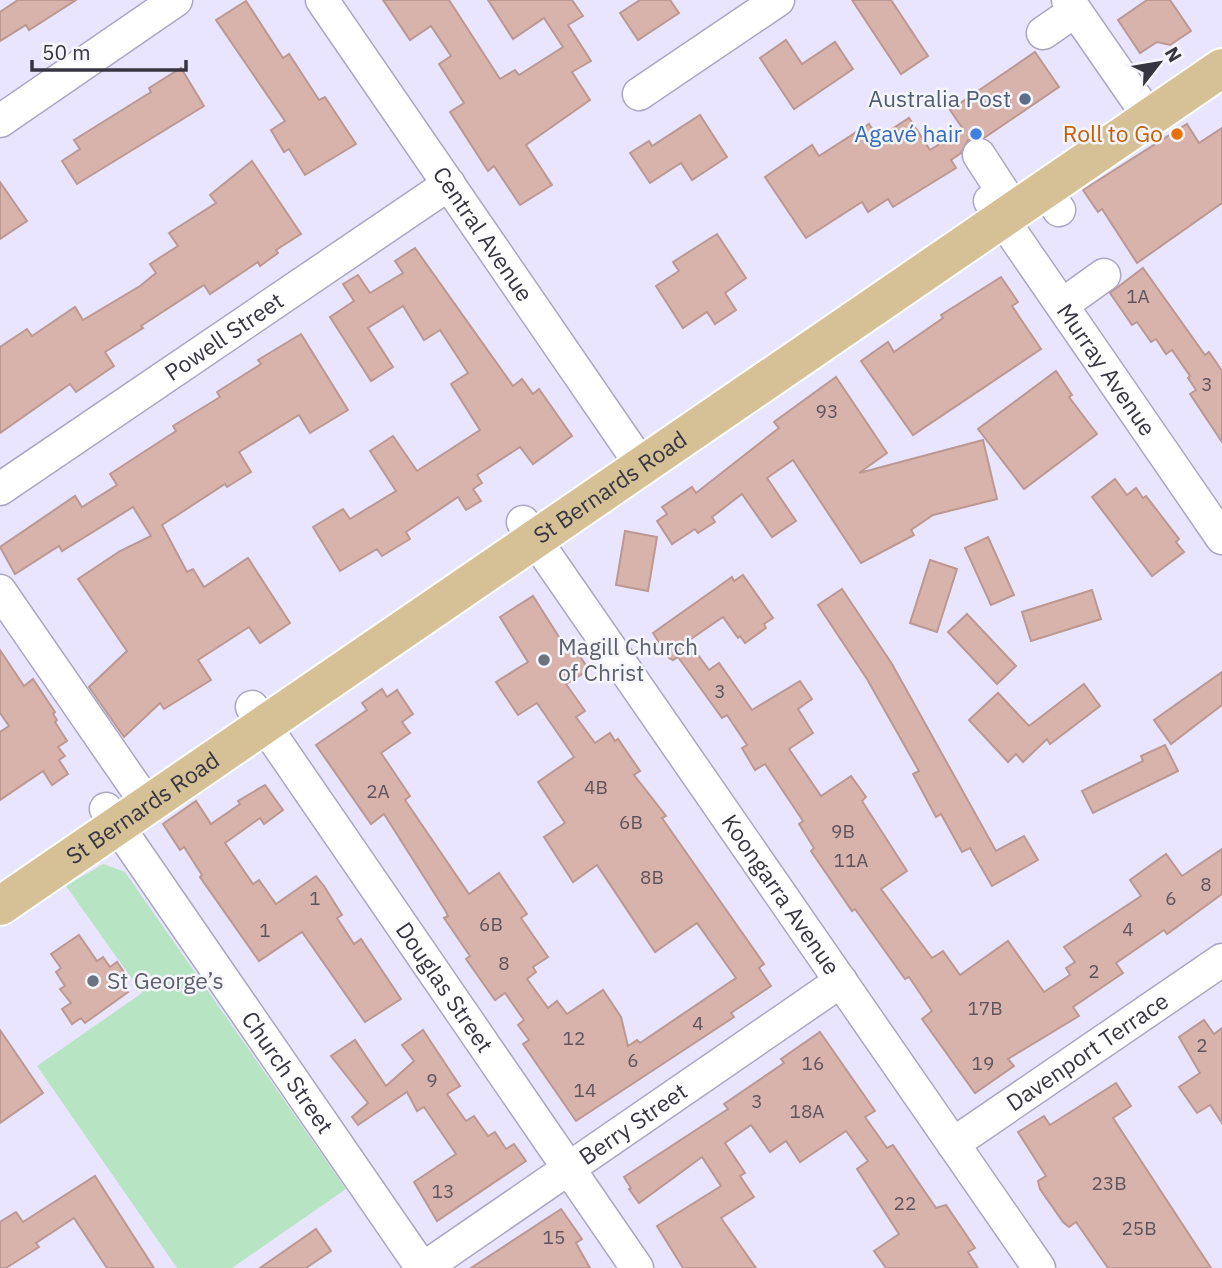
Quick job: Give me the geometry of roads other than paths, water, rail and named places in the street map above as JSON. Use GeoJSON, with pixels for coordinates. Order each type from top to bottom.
{"type":"FeatureCollection","features":[{"type":"Feature","properties":{"kind":"main road","name":"St Bernards Road"},"geometry":{"type":"LineString","coordinates":[[998,204],[1052,199],[1143,108],[1222,42]]}},
{"type":"Feature","properties":{"kind":"main road","name":"St Bernards Road"},"geometry":{"type":"LineString","coordinates":[[2,895],[998,204],[1143,108],[1222,68]]}},
{"type":"Feature","properties":{"kind":"street"},"geometry":{"type":"LineString","coordinates":[[0,121],[176,0]]}},
{"type":"Feature","properties":{"kind":"street","name":"Central Avenue"},"geometry":{"type":"LineString","coordinates":[[322,0],[636,457]]}},
{"type":"Feature","properties":{"kind":"street"},"geometry":{"type":"LineString","coordinates":[[639,94],[778,0]]}},
{"type":"Feature","properties":{"kind":"street"},"geometry":{"type":"LineString","coordinates":[[1043,33],[1071,5],[1143,108]]}},
{"type":"Feature","properties":{"kind":"street","name":"Murray Avenue"},"geometry":{"type":"LineString","coordinates":[[979,155],[998,204],[1062,305],[1222,538]]}},
{"type":"Feature","properties":{"kind":"street","name":"Powell Street"},"geometry":{"type":"LineString","coordinates":[[0,489],[449,184]]}},
{"type":"Feature","properties":{"kind":"street"},"geometry":{"type":"LineString","coordinates":[[1062,305],[1104,275]]}},
{"type":"Feature","properties":{"kind":"street","name":"Koongarra Avenue"},"geometry":{"type":"LineString","coordinates":[[529,531],[1036,1265]]}},
{"type":"Feature","properties":{"kind":"street","name":"Church Street"},"geometry":{"type":"LineString","coordinates":[[0,591],[127,806],[423,1268]]}},
{"type":"Feature","properties":{"kind":"street","name":"Douglas Street"},"geometry":{"type":"LineString","coordinates":[[257,716],[637,1268]]}},
{"type":"Feature","properties":{"kind":"street","name":"Davenport Terrace"},"geometry":{"type":"LineString","coordinates":[[953,1143],[1222,960]]}},
{"type":"Feature","properties":{"kind":"street","name":"Berry Street"},"geometry":{"type":"LineString","coordinates":[[423,1268],[841,981]]}},
{"type":"Feature","properties":{"kind":"place","name":"Australia Post"},"geometry":{"type":"Point","coordinates":[1025,99]}},
{"type":"Feature","properties":{"kind":"place","name":"Agavé hair"},"geometry":{"type":"Point","coordinates":[976,134]}},
{"type":"Feature","properties":{"kind":"place","name":"Roll to Go"},"geometry":{"type":"Point","coordinates":[1177,134]}},
{"type":"Feature","properties":{"kind":"place","name":"Magill Church of Christ"},"geometry":{"type":"Point","coordinates":[544,660]}},
{"type":"Feature","properties":{"kind":"place","name":"St George’s"},"geometry":{"type":"Point","coordinates":[93,981]}}]}
